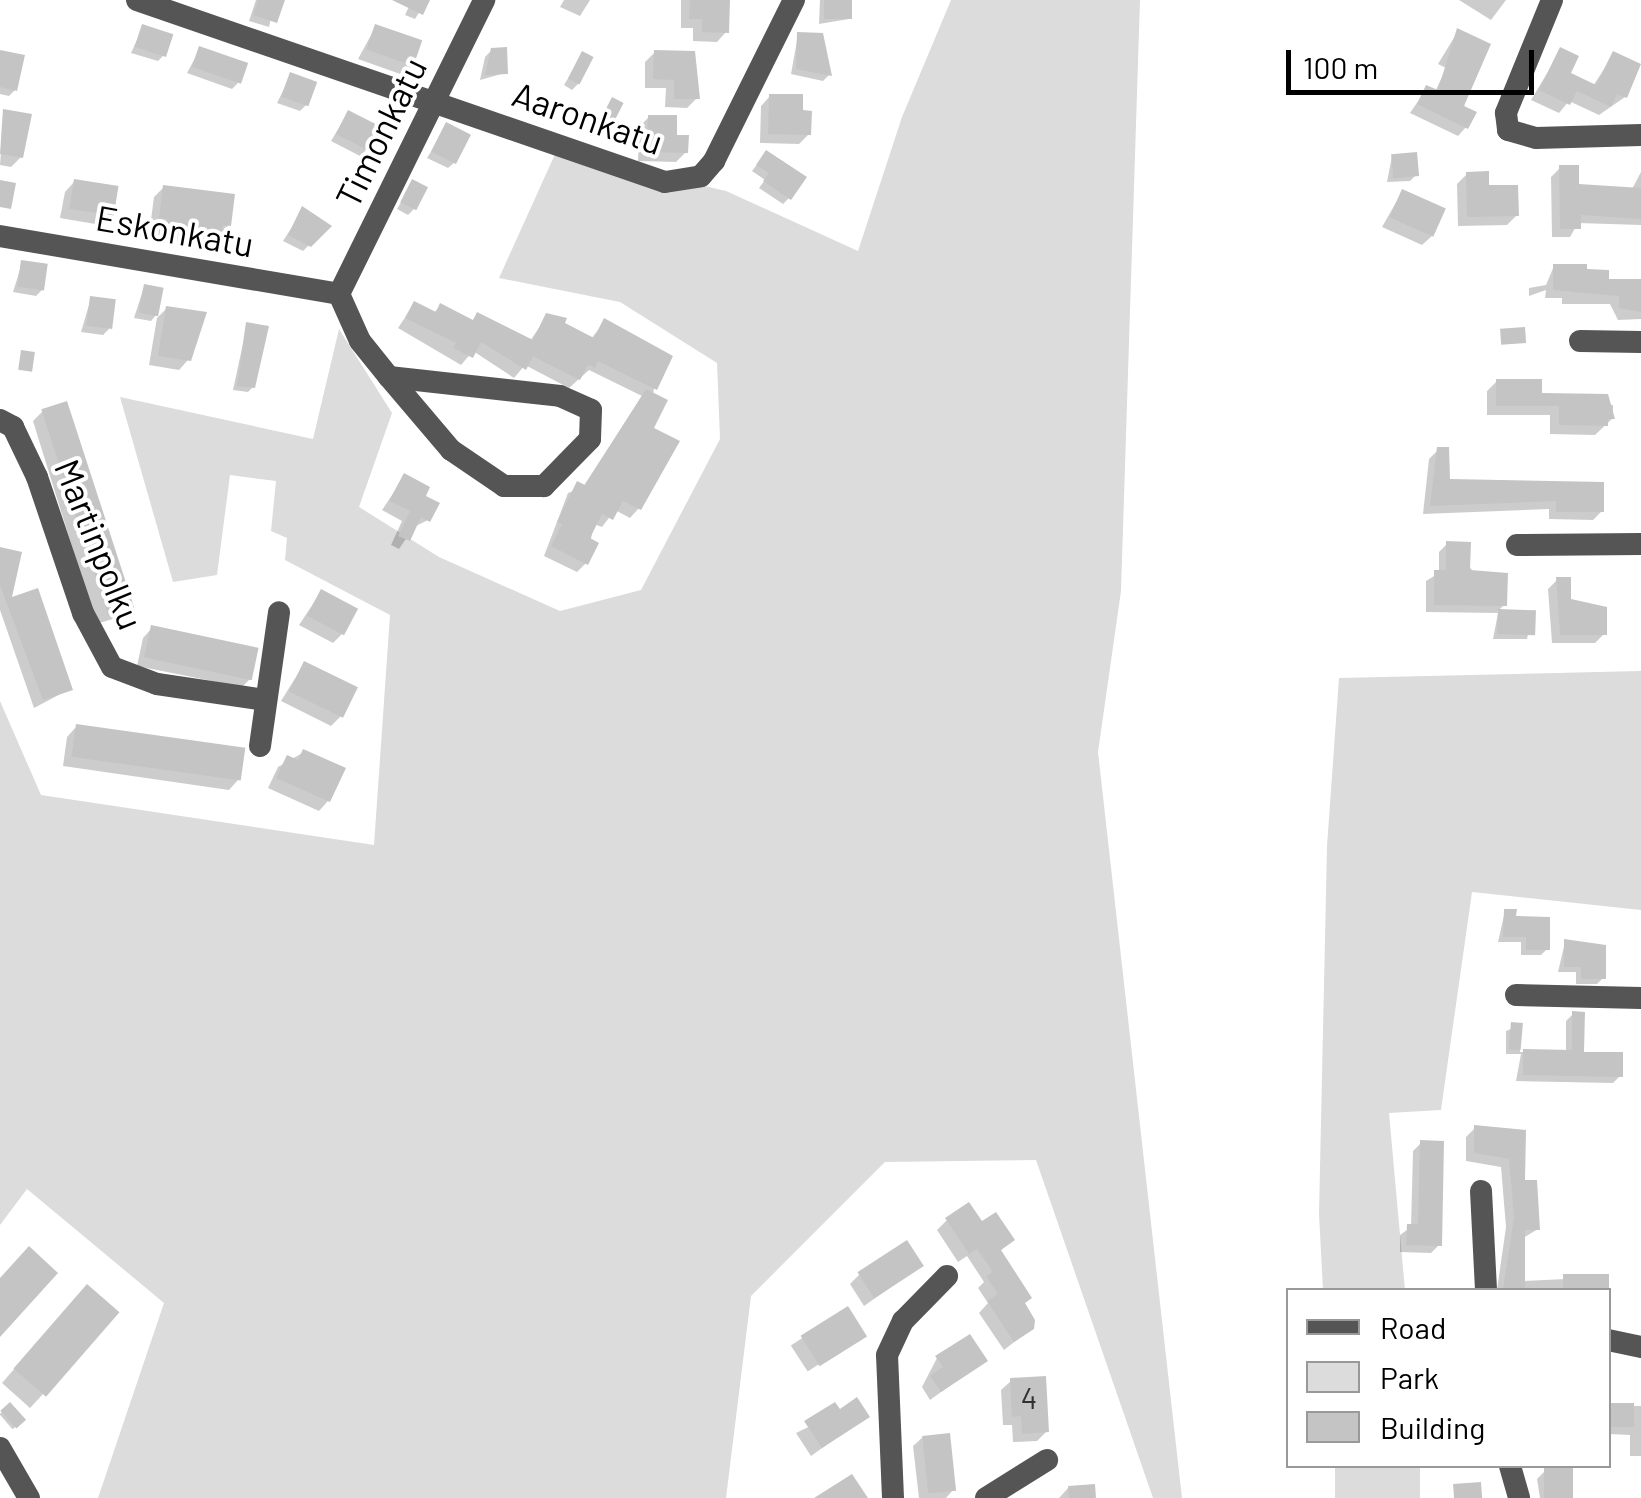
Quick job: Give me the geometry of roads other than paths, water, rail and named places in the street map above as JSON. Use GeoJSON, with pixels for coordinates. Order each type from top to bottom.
{"type":"FeatureCollection","features":[{"type":"Feature","properties":{"kind":"street"},"geometry":{"type":"LineString","coordinates":[[137,0],[435,100]]}},
{"type":"Feature","properties":{"kind":"street","name":"Timonkatu"},"geometry":{"type":"LineString","coordinates":[[338,294],[484,0]]}},
{"type":"Feature","properties":{"kind":"street","name":"Aaronkatu"},"geometry":{"type":"LineString","coordinates":[[435,100],[665,182],[684,181],[700,176],[729,140],[794,0]]}},
{"type":"Feature","properties":{"kind":"street"},"geometry":{"type":"LineString","coordinates":[[1552,0],[1506,112],[1508,130],[1536,138],[1641,135]]}},
{"type":"Feature","properties":{"kind":"street","name":"Eskonkatu"},"geometry":{"type":"LineString","coordinates":[[0,236],[338,294]]}},
{"type":"Feature","properties":{"kind":"street"},"geometry":{"type":"LineString","coordinates":[[338,294],[360,342],[451,450],[504,486],[544,486],[590,440],[591,410],[560,396],[390,377]]}},
{"type":"Feature","properties":{"kind":"street"},"geometry":{"type":"LineString","coordinates":[[1580,341],[1641,342]]}},
{"type":"Feature","properties":{"kind":"street","name":"Martinpolku"},"geometry":{"type":"LineString","coordinates":[[0,420],[13,426],[37,477],[83,613],[112,667],[158,684],[265,700]]}},
{"type":"Feature","properties":{"kind":"street"},"geometry":{"type":"LineString","coordinates":[[1518,545],[1641,544]]}},
{"type":"Feature","properties":{"kind":"street"},"geometry":{"type":"LineString","coordinates":[[260,746],[278,612]]}},
{"type":"Feature","properties":{"kind":"street"},"geometry":{"type":"LineString","coordinates":[[1516,995],[1641,998]]}},
{"type":"Feature","properties":{"kind":"street"},"geometry":{"type":"LineString","coordinates":[[1482,1190],[1486,1288]]}},
{"type":"Feature","properties":{"kind":"street"},"geometry":{"type":"LineString","coordinates":[[893,1498],[887,1355],[903,1321],[947,1276]]}},
{"type":"Feature","properties":{"kind":"street"},"geometry":{"type":"LineString","coordinates":[[1611,1341],[1641,1347]]}},
{"type":"Feature","properties":{"kind":"street"},"geometry":{"type":"LineString","coordinates":[[0,1448],[29,1498]]}},
{"type":"Feature","properties":{"kind":"street"},"geometry":{"type":"LineString","coordinates":[[986,1498],[1047,1460]]}},
{"type":"Feature","properties":{"kind":"street"},"geometry":{"type":"LineString","coordinates":[[1511,1468],[1519,1498]]}}]}
